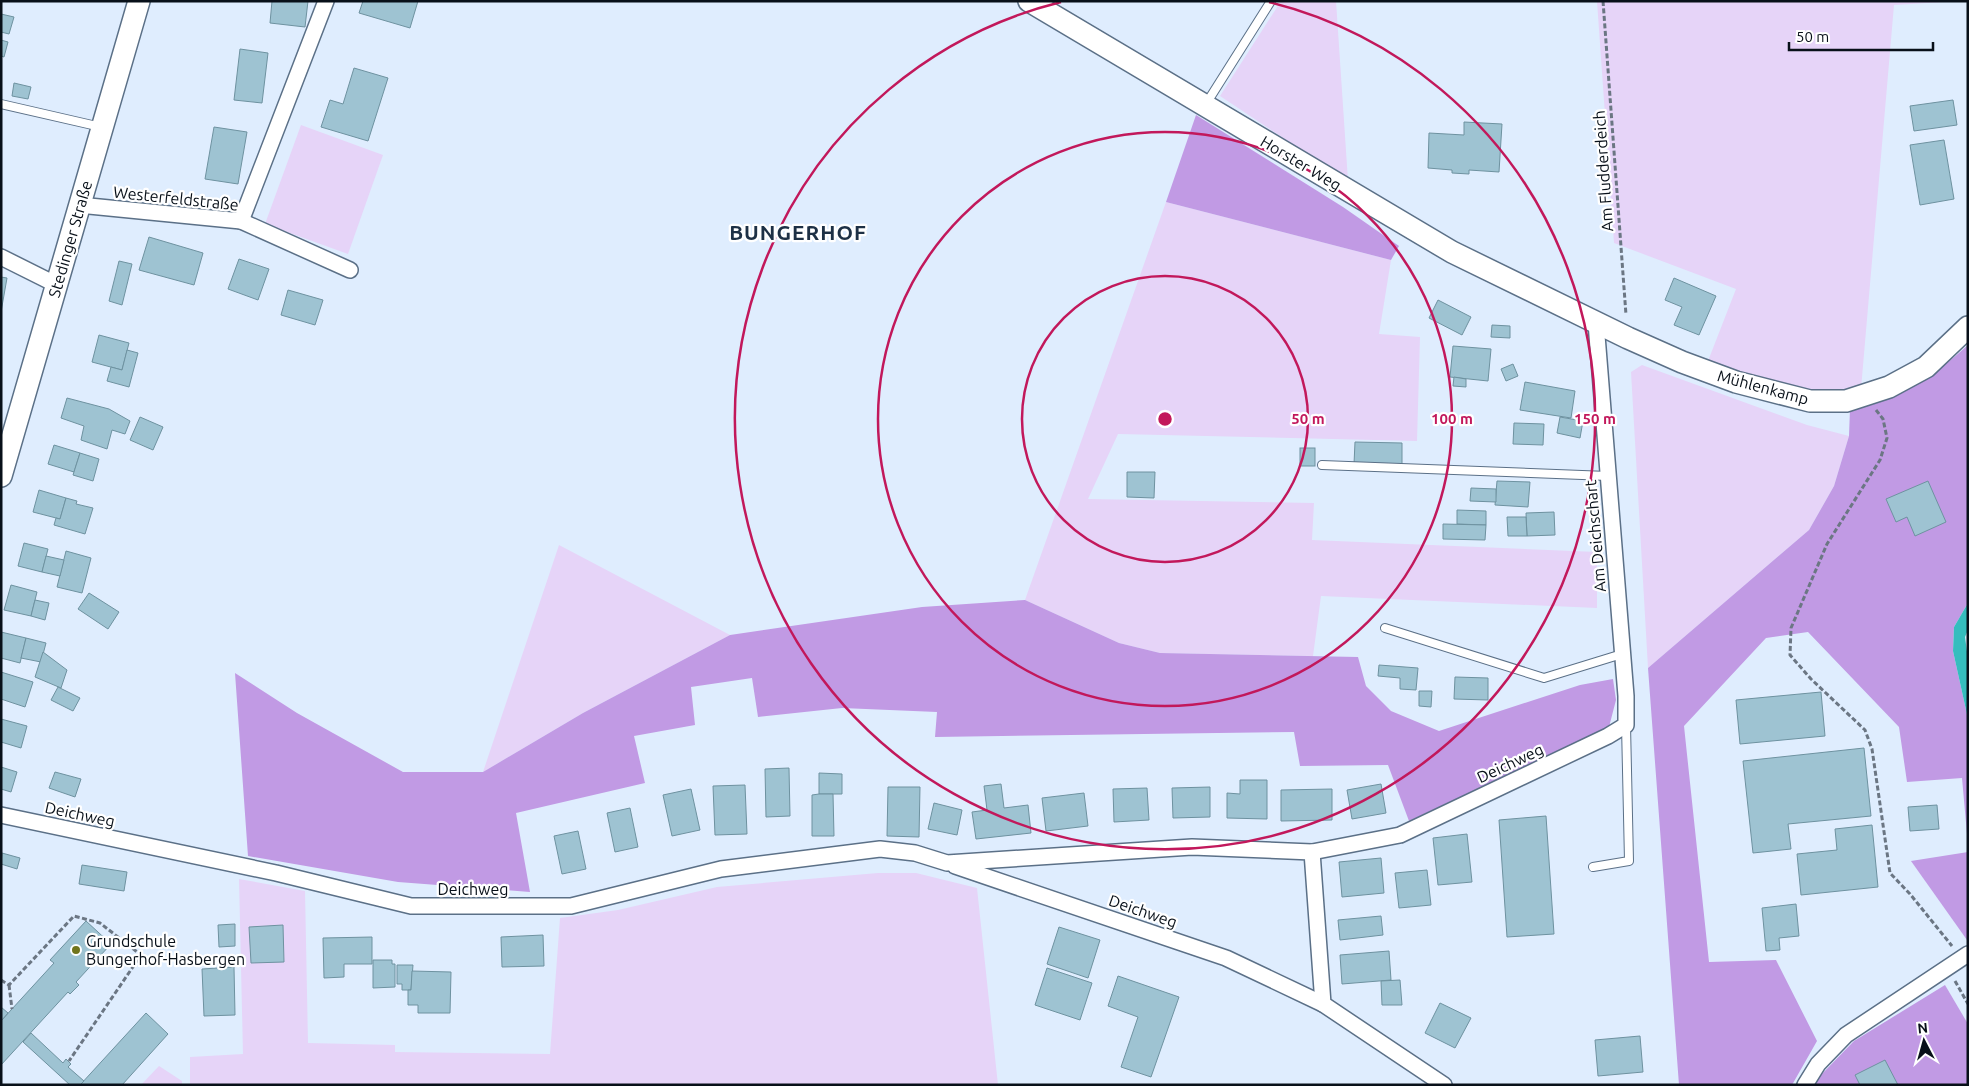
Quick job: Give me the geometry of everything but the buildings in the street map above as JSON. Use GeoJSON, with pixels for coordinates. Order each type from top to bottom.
{"type":"FeatureCollection","features":[{"type":"Feature","properties":{"kind":"street","name":"Stedinger Straße"},"geometry":{"type":"LineString","coordinates":[[1,476],[140,1]]}},
{"type":"Feature","properties":{"kind":"street"},"geometry":{"type":"LineString","coordinates":[[241,221],[326,1]]}},
{"type":"Feature","properties":{"kind":"street","name":"Horster Weg"},"geometry":{"type":"LineString","coordinates":[[1039,4],[1204,106],[1452,252],[1587,318]]}},
{"type":"Feature","properties":{"kind":"street","name":"Westerfeldstraße"},"geometry":{"type":"LineString","coordinates":[[79,205],[241,221],[350,270]]}},
{"type":"Feature","properties":{"kind":"street"},"geometry":{"type":"LineString","coordinates":[[1,258],[57,285]]}},
{"type":"Feature","properties":{"kind":"street","name":"Mühlenkamp"},"geometry":{"type":"LineString","coordinates":[[1587,318],[1682,362],[1736,382],[1810,401],[1846,401],[1889,388],[1926,366],[1968,327]]}},
{"type":"Feature","properties":{"kind":"street","name":"Am Deichschart"},"geometry":{"type":"LineString","coordinates":[[1587,318],[1608,476],[1626,696],[1626,725]]}},
{"type":"Feature","properties":{"kind":"street","name":"Deichweg"},"geometry":{"type":"LineString","coordinates":[[947,863],[1192,847],[1312,852],[1400,835],[1608,736],[1626,725]]}},
{"type":"Feature","properties":{"kind":"street","name":"Deichweg"},"geometry":{"type":"LineString","coordinates":[[1,815],[276,873],[411,906],[571,906],[721,869],[880,849],[914,853],[1226,958],[1323,1004],[1444,1085]]}},
{"type":"Feature","properties":{"kind":"street"},"geometry":{"type":"LineString","coordinates":[[1312,852],[1323,1004]]}},
{"type":"Feature","properties":{"kind":"street"},"geometry":{"type":"LineString","coordinates":[[1805,1085],[1818,1064],[1846,1035],[1965,956]]}},
{"type":"Feature","properties":{"kind":"lane"},"geometry":{"type":"LineString","coordinates":[[1204,106],[1271,1]]}},
{"type":"Feature","properties":{"kind":"lane"},"geometry":{"type":"LineString","coordinates":[[1,104],[102,127]]}},
{"type":"Feature","properties":{"kind":"lane"},"geometry":{"type":"LineString","coordinates":[[1322,465],[1608,476]]}},
{"type":"Feature","properties":{"kind":"lane"},"geometry":{"type":"LineString","coordinates":[[1385,628],[1544,678],[1622,654]]}},
{"type":"Feature","properties":{"kind":"lane"},"geometry":{"type":"LineString","coordinates":[[1593,867],[1629,861],[1626,725]]}},
{"type":"Feature","properties":{"kind":"path","name":"Am Fludderdeich"},"geometry":{"type":"LineString","coordinates":[[1603,1],[1628,338]]}},
{"type":"Feature","properties":{"kind":"path"},"geometry":{"type":"LineString","coordinates":[[1866,395],[1883,419],[1887,438],[1880,460],[1827,544],[1791,628],[1790,655],[1865,730],[1872,749],[1890,873],[1965,956]]}},
{"type":"Feature","properties":{"kind":"path"},"geometry":{"type":"LineString","coordinates":[[9,985],[74,916],[100,923],[141,955],[69,1061]]}},
{"type":"Feature","properties":{"kind":"path"},"geometry":{"type":"LineString","coordinates":[[1948,968],[1968,1004]]}},
{"type":"Feature","properties":{"kind":"path"},"geometry":{"type":"LineString","coordinates":[[1,980],[9,985]]}},
{"type":"Feature","properties":{"kind":"path"},"geometry":{"type":"LineString","coordinates":[[9,985],[12,1009]]}},
{"type":"Feature","properties":{"kind":"shaded area"},"geometry":{"type":"Polygon","coordinates":[[[1281,1],[1336,1],[1348,181],[1220,96],[1281,1]]]}},
{"type":"Feature","properties":{"kind":"shaded area"},"geometry":{"type":"Polygon","coordinates":[[[1597,1],[1961,1],[1894,5],[1861,389],[1831,394],[1787,389],[1708,361],[1736,289],[1614,243],[1597,1]]]}},
{"type":"Feature","properties":{"kind":"shaded area"},"geometry":{"type":"Polygon","coordinates":[[[1196,115],[1343,207],[1399,246],[1391,260],[1166,202],[1196,115]]]}},
{"type":"Feature","properties":{"kind":"shaded area"},"geometry":{"type":"Polygon","coordinates":[[[301,125],[383,155],[348,254],[265,224],[301,125]]]}},
{"type":"Feature","properties":{"kind":"shaded area"},"geometry":{"type":"Polygon","coordinates":[[[1166,202],[1391,260],[1379,334],[1420,337],[1417,441],[1118,434],[1088,499],[1314,503],[1312,540],[1597,552],[1597,608],[1321,596],[1313,656],[1160,653],[1119,643],[1025,600],[1166,202]]]}},
{"type":"Feature","properties":{"kind":"shaded area"},"geometry":{"type":"Polygon","coordinates":[[[1968,345],[1968,603],[1954,627],[1953,651],[1968,719],[1968,845],[1962,778],[1907,782],[1899,727],[1808,632],[1766,638],[1684,726],[1709,962],[1776,960],[1817,1041],[1792,1085],[1679,1085],[1648,668],[1809,530],[1834,486],[1849,436],[1850,409],[1877,403],[1904,391],[1938,370],[1968,345]]]}},
{"type":"Feature","properties":{"kind":"shaded area"},"geometry":{"type":"Polygon","coordinates":[[[1642,365],[1807,425],[1849,436],[1834,486],[1809,530],[1648,668],[1631,372],[1642,365]]]}},
{"type":"Feature","properties":{"kind":"shaded area"},"geometry":{"type":"Polygon","coordinates":[[[559,545],[730,635],[583,713],[483,772],[559,545]]]}},
{"type":"Feature","properties":{"kind":"shaded area"},"geometry":{"type":"Polygon","coordinates":[[[1025,600],[1119,643],[1160,653],[1358,657],[1366,686],[1391,711],[1439,731],[1580,685],[1613,679],[1616,700],[1609,727],[1409,821],[1388,765],[1300,766],[1294,732],[935,737],[937,712],[842,708],[758,717],[752,678],[691,687],[695,725],[634,736],[645,783],[516,813],[530,892],[398,882],[248,856],[235,673],[297,713],[403,772],[483,772],[583,713],[730,635],[922,607],[1025,600]]]}},
{"type":"Feature","properties":{"kind":"shaded area"},"geometry":{"type":"Polygon","coordinates":[[[1968,603],[1968,630],[1965,637],[1968,659],[1968,719],[1953,651],[1954,627],[1968,603]]]}},
{"type":"Feature","properties":{"kind":"shaded area"},"geometry":{"type":"Polygon","coordinates":[[[1968,852],[1968,939],[1967,940],[1911,861],[1968,852]]]}},
{"type":"Feature","properties":{"kind":"shaded area"},"geometry":{"type":"Polygon","coordinates":[[[878,873],[916,873],[977,888],[998,1085],[190,1085],[190,1057],[243,1054],[239,879],[305,891],[308,1043],[395,1045],[395,1052],[550,1054],[560,918],[618,910],[717,887],[878,873]]]}},
{"type":"Feature","properties":{"kind":"shaded area"},"geometry":{"type":"Polygon","coordinates":[[[1945,985],[1968,1024],[1968,1085],[1815,1085],[1818,1078],[1854,1041],[1945,985]]]}},
{"type":"Feature","properties":{"kind":"shaded area"},"geometry":{"type":"Polygon","coordinates":[[[159,1066],[182,1081],[182,1085],[141,1085],[159,1066]]]}},
{"type":"Feature","properties":{"kind":"place","name":"Grundschule Bungerhof-Hasbergen"},"geometry":{"type":"Point","coordinates":[76,950]}},
{"type":"Feature","properties":{"kind":"district","name":"BUNGERHOF"},"geometry":{"type":"Point","coordinates":[798,233]}}]}
